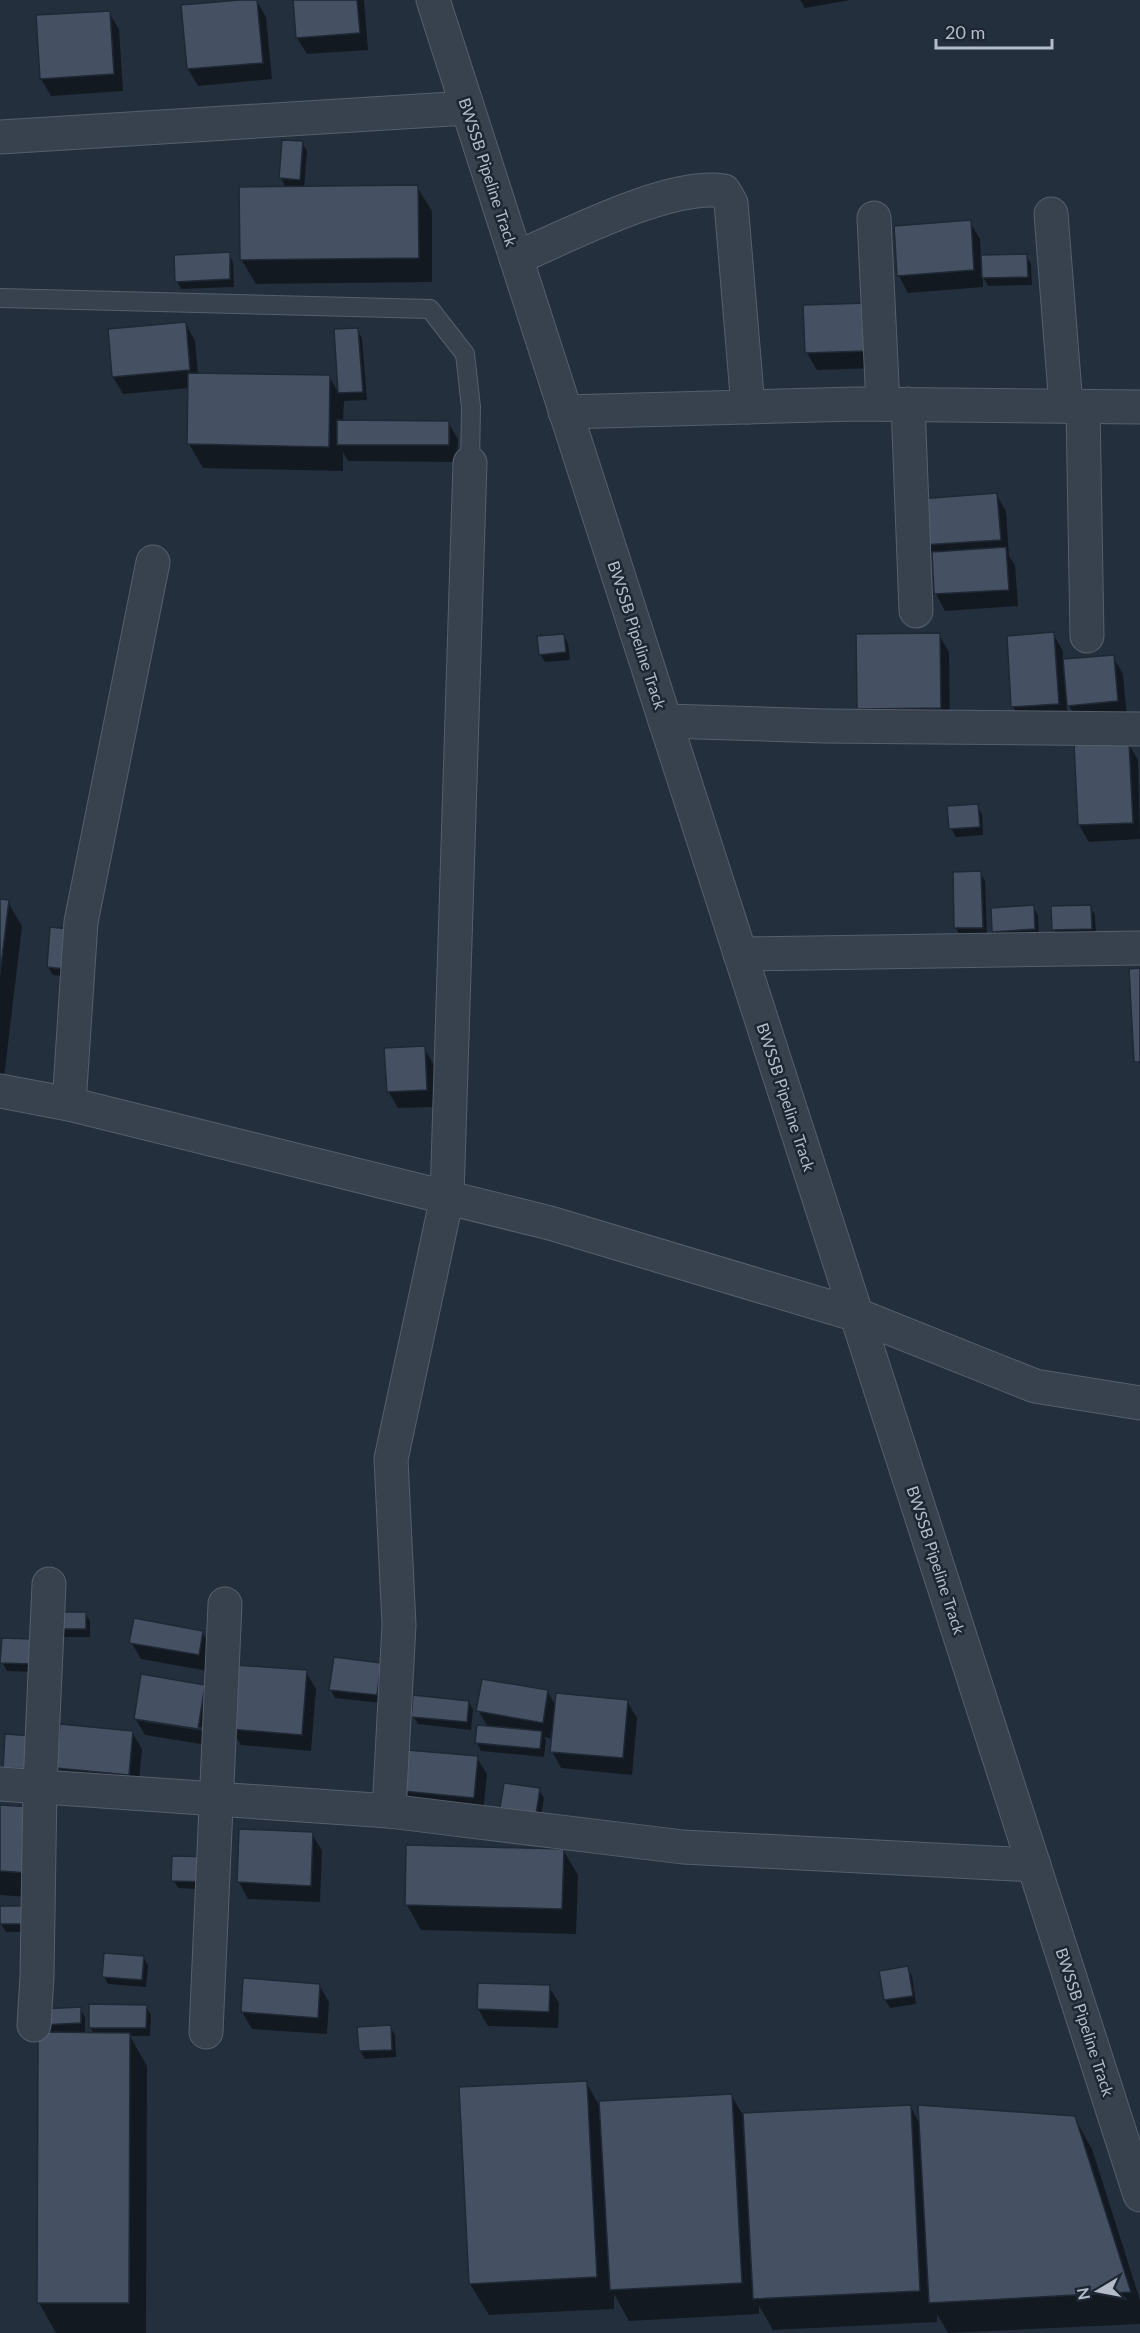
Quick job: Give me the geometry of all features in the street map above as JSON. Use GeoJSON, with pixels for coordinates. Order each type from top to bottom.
{"type":"FeatureCollection","features":[{"type":"Feature","properties":{"kind":"street","name":"BWSSB Pipeline Track"},"geometry":{"type":"LineString","coordinates":[[433,0],[1140,2195]]}},
{"type":"Feature","properties":{"kind":"street"},"geometry":{"type":"LineString","coordinates":[[0,137],[467,108]]}},
{"type":"Feature","properties":{"kind":"street"},"geometry":{"type":"LineString","coordinates":[[516,258],[645,203],[708,188],[724,191],[731,203],[748,406]]}},
{"type":"Feature","properties":{"kind":"street"},"geometry":{"type":"LineString","coordinates":[[1051,214],[1074,406],[1087,636]]}},
{"type":"Feature","properties":{"kind":"street"},"geometry":{"type":"LineString","coordinates":[[874,218],[896,404],[916,611]]}},
{"type":"Feature","properties":{"kind":"street"},"geometry":{"type":"LineString","coordinates":[[566,411],[896,404],[1140,407]]}},
{"type":"Feature","properties":{"kind":"street"},"geometry":{"type":"LineString","coordinates":[[389,1811],[399,1625],[391,1459],[447,1197],[470,463]]}},
{"type":"Feature","properties":{"kind":"street"},"geometry":{"type":"LineString","coordinates":[[69,1104],[81,922],[153,561]]}},
{"type":"Feature","properties":{"kind":"street"},"geometry":{"type":"LineString","coordinates":[[665,720],[824,726],[1140,729]]}},
{"type":"Feature","properties":{"kind":"street"},"geometry":{"type":"LineString","coordinates":[[740,954],[1140,948]]}},
{"type":"Feature","properties":{"kind":"street"},"geometry":{"type":"LineString","coordinates":[[0,1091],[69,1104],[550,1223],[857,1315],[1035,1386],[1140,1403]]}},
{"type":"Feature","properties":{"kind":"street"},"geometry":{"type":"LineString","coordinates":[[34,2025],[40,1786],[49,1584]]}},
{"type":"Feature","properties":{"kind":"street"},"geometry":{"type":"LineString","coordinates":[[206,2032],[225,1604]]}},
{"type":"Feature","properties":{"kind":"street"},"geometry":{"type":"LineString","coordinates":[[0,1784],[389,1811],[683,1847],[1034,1866]]}},
{"type":"Feature","properties":{"kind":"lane"},"geometry":{"type":"LineString","coordinates":[[0,298],[430,309],[465,354],[471,407],[470,463]]}},
{"type":"Feature","properties":{"kind":"building"},"geometry":{"type":"Polygon","coordinates":[[[257,0],[263,63],[187,69],[181,5],[257,0]]]}},
{"type":"Feature","properties":{"kind":"building"},"geometry":{"type":"Polygon","coordinates":[[[293,0],[357,0],[360,33],[296,38],[293,0]]]}},
{"type":"Feature","properties":{"kind":"building"},"geometry":{"type":"Polygon","coordinates":[[[110,11],[114,74],[40,79],[36,15],[110,11]]]}},
{"type":"Feature","properties":{"kind":"building"},"geometry":{"type":"Polygon","coordinates":[[[282,140],[303,141],[300,180],[279,178],[282,140]]]}},
{"type":"Feature","properties":{"kind":"building"},"geometry":{"type":"Polygon","coordinates":[[[418,185],[419,258],[240,260],[239,187],[418,185]]]}},
{"type":"Feature","properties":{"kind":"building"},"geometry":{"type":"Polygon","coordinates":[[[971,220],[974,270],[897,276],[894,226],[971,220]]]}},
{"type":"Feature","properties":{"kind":"building"},"geometry":{"type":"Polygon","coordinates":[[[230,252],[230,279],[175,282],[174,255],[230,252]]]}},
{"type":"Feature","properties":{"kind":"building"},"geometry":{"type":"Polygon","coordinates":[[[1027,254],[1028,277],[982,278],[981,255],[1027,254]]]}},
{"type":"Feature","properties":{"kind":"building"},"geometry":{"type":"Polygon","coordinates":[[[867,303],[868,351],[805,353],[803,305],[867,303]]]}},
{"type":"Feature","properties":{"kind":"building"},"geometry":{"type":"Polygon","coordinates":[[[186,322],[190,370],[112,377],[108,329],[186,322]]]}},
{"type":"Feature","properties":{"kind":"building"},"geometry":{"type":"Polygon","coordinates":[[[358,328],[363,392],[338,393],[334,329],[358,328]]]}},
{"type":"Feature","properties":{"kind":"building"},"geometry":{"type":"Polygon","coordinates":[[[188,373],[330,375],[329,447],[187,444],[188,373]]]}},
{"type":"Feature","properties":{"kind":"building"},"geometry":{"type":"Polygon","coordinates":[[[337,420],[449,421],[449,445],[337,445],[337,420]]]}},
{"type":"Feature","properties":{"kind":"building"},"geometry":{"type":"Polygon","coordinates":[[[997,493],[1001,540],[923,545],[919,499],[997,493]]]}},
{"type":"Feature","properties":{"kind":"building"},"geometry":{"type":"Polygon","coordinates":[[[1006,547],[1009,590],[934,594],[932,552],[1006,547]]]}},
{"type":"Feature","properties":{"kind":"building"},"geometry":{"type":"Polygon","coordinates":[[[1054,632],[1059,704],[1011,707],[1007,636],[1054,632]]]}},
{"type":"Feature","properties":{"kind":"building"},"geometry":{"type":"Polygon","coordinates":[[[940,633],[941,708],[857,709],[856,634],[940,633]]]}},
{"type":"Feature","properties":{"kind":"building"},"geometry":{"type":"Polygon","coordinates":[[[564,634],[566,652],[539,655],[537,636],[564,634]]]}},
{"type":"Feature","properties":{"kind":"building"},"geometry":{"type":"Polygon","coordinates":[[[1114,655],[1118,701],[1067,706],[1063,659],[1114,655]]]}},
{"type":"Feature","properties":{"kind":"building"},"geometry":{"type":"Polygon","coordinates":[[[1129,742],[1133,823],[1078,825],[1074,744],[1129,742]]]}},
{"type":"Feature","properties":{"kind":"building"},"geometry":{"type":"Polygon","coordinates":[[[978,804],[980,827],[949,829],[947,806],[978,804]]]}},
{"type":"Feature","properties":{"kind":"building"},"geometry":{"type":"Polygon","coordinates":[[[981,871],[983,928],[954,928],[953,872],[981,871]]]}},
{"type":"Feature","properties":{"kind":"building"},"geometry":{"type":"Polygon","coordinates":[[[0,899],[9,900],[0,974],[0,899]]]}},
{"type":"Feature","properties":{"kind":"building"},"geometry":{"type":"Polygon","coordinates":[[[1034,905],[1035,929],[992,932],[991,908],[1034,905]]]}},
{"type":"Feature","properties":{"kind":"building"},"geometry":{"type":"Polygon","coordinates":[[[1091,905],[1092,929],[1052,930],[1051,906],[1091,905]]]}},
{"type":"Feature","properties":{"kind":"building"},"geometry":{"type":"Polygon","coordinates":[[[50,927],[69,929],[65,969],[47,967],[50,927]]]}},
{"type":"Feature","properties":{"kind":"building"},"geometry":{"type":"Polygon","coordinates":[[[1140,968],[1140,1062],[1134,1062],[1129,969],[1140,968]]]}},
{"type":"Feature","properties":{"kind":"building"},"geometry":{"type":"Polygon","coordinates":[[[425,1046],[427,1090],[387,1092],[384,1048],[425,1046]]]}},
{"type":"Feature","properties":{"kind":"building"},"geometry":{"type":"Polygon","coordinates":[[[54,1612],[86,1612],[86,1629],[54,1629],[54,1612]]]}},
{"type":"Feature","properties":{"kind":"building"},"geometry":{"type":"Polygon","coordinates":[[[134,1618],[203,1631],[199,1655],[129,1643],[134,1618]]]}},
{"type":"Feature","properties":{"kind":"building"},"geometry":{"type":"Polygon","coordinates":[[[2,1638],[33,1639],[32,1664],[0,1663],[2,1638]]]}},
{"type":"Feature","properties":{"kind":"building"},"geometry":{"type":"Polygon","coordinates":[[[334,1657],[381,1663],[377,1695],[329,1690],[334,1657]]]}},
{"type":"Feature","properties":{"kind":"building"},"geometry":{"type":"Polygon","coordinates":[[[235,1665],[307,1670],[302,1735],[230,1729],[235,1665]]]}},
{"type":"Feature","properties":{"kind":"building"},"geometry":{"type":"Polygon","coordinates":[[[141,1674],[205,1685],[198,1729],[134,1719],[141,1674]]]}},
{"type":"Feature","properties":{"kind":"building"},"geometry":{"type":"Polygon","coordinates":[[[482,1679],[548,1690],[543,1723],[476,1711],[482,1679]]]}},
{"type":"Feature","properties":{"kind":"building"},"geometry":{"type":"Polygon","coordinates":[[[556,1693],[628,1700],[623,1758],[550,1752],[556,1693]]]}},
{"type":"Feature","properties":{"kind":"building"},"geometry":{"type":"Polygon","coordinates":[[[413,1695],[469,1701],[467,1722],[411,1717],[413,1695]]]}},
{"type":"Feature","properties":{"kind":"building"},"geometry":{"type":"Polygon","coordinates":[[[60,1724],[133,1731],[129,1775],[56,1768],[60,1724]]]}},
{"type":"Feature","properties":{"kind":"building"},"geometry":{"type":"Polygon","coordinates":[[[477,1725],[542,1731],[540,1749],[475,1743],[477,1725]]]}},
{"type":"Feature","properties":{"kind":"building"},"geometry":{"type":"Polygon","coordinates":[[[5,1734],[34,1736],[33,1769],[3,1768],[5,1734]]]}},
{"type":"Feature","properties":{"kind":"building"},"geometry":{"type":"Polygon","coordinates":[[[407,1750],[478,1756],[474,1798],[403,1791],[407,1750]]]}},
{"type":"Feature","properties":{"kind":"building"},"geometry":{"type":"Polygon","coordinates":[[[504,1783],[540,1788],[536,1814],[500,1808],[504,1783]]]}},
{"type":"Feature","properties":{"kind":"building"},"geometry":{"type":"Polygon","coordinates":[[[0,1805],[33,1807],[28,1873],[0,1871],[0,1805]]]}},
{"type":"Feature","properties":{"kind":"building"},"geometry":{"type":"Polygon","coordinates":[[[239,1829],[313,1832],[311,1886],[237,1882],[239,1829]]]}},
{"type":"Feature","properties":{"kind":"building"},"geometry":{"type":"Polygon","coordinates":[[[406,1845],[564,1849],[562,1909],[405,1905],[406,1845]]]}},
{"type":"Feature","properties":{"kind":"building"},"geometry":{"type":"Polygon","coordinates":[[[172,1856],[212,1857],[210,1882],[171,1881],[172,1856]]]}},
{"type":"Feature","properties":{"kind":"building"},"geometry":{"type":"Polygon","coordinates":[[[0,1906],[27,1906],[27,1924],[0,1924],[0,1906]]]}},
{"type":"Feature","properties":{"kind":"building"},"geometry":{"type":"Polygon","coordinates":[[[104,1953],[144,1956],[142,1980],[102,1977],[104,1953]]]}},
{"type":"Feature","properties":{"kind":"building"},"geometry":{"type":"Polygon","coordinates":[[[908,1966],[913,1996],[884,2000],[879,1971],[908,1966]]]}},
{"type":"Feature","properties":{"kind":"building"},"geometry":{"type":"Polygon","coordinates":[[[243,1978],[320,1984],[318,2018],[241,2012],[243,1978]]]}},
{"type":"Feature","properties":{"kind":"building"},"geometry":{"type":"Polygon","coordinates":[[[478,1983],[550,1985],[549,2012],[477,2009],[478,1983]]]}},
{"type":"Feature","properties":{"kind":"building"},"geometry":{"type":"Polygon","coordinates":[[[89,2004],[147,2005],[146,2028],[89,2028],[89,2004]]]}},
{"type":"Feature","properties":{"kind":"building"},"geometry":{"type":"Polygon","coordinates":[[[81,2007],[81,2023],[42,2025],[41,2009],[81,2007]]]}},
{"type":"Feature","properties":{"kind":"building"},"geometry":{"type":"Polygon","coordinates":[[[391,2025],[392,2050],[359,2051],[357,2027],[391,2025]]]}},
{"type":"Feature","properties":{"kind":"building"},"geometry":{"type":"Polygon","coordinates":[[[38,2032],[130,2033],[129,2303],[37,2303],[38,2032]]]}},
{"type":"Feature","properties":{"kind":"building"},"geometry":{"type":"Polygon","coordinates":[[[587,2081],[597,2277],[469,2284],[459,2087],[587,2081]]]}},
{"type":"Feature","properties":{"kind":"building"},"geometry":{"type":"Polygon","coordinates":[[[732,2094],[742,2283],[610,2290],[599,2101],[732,2094]]]}},
{"type":"Feature","properties":{"kind":"building"},"geometry":{"type":"Polygon","coordinates":[[[911,2105],[920,2291],[753,2299],[743,2113],[911,2105]]]}},
{"type":"Feature","properties":{"kind":"building"},"geometry":{"type":"Polygon","coordinates":[[[918,2105],[1075,2116],[1131,2292],[929,2303],[918,2105]]]}}]}
